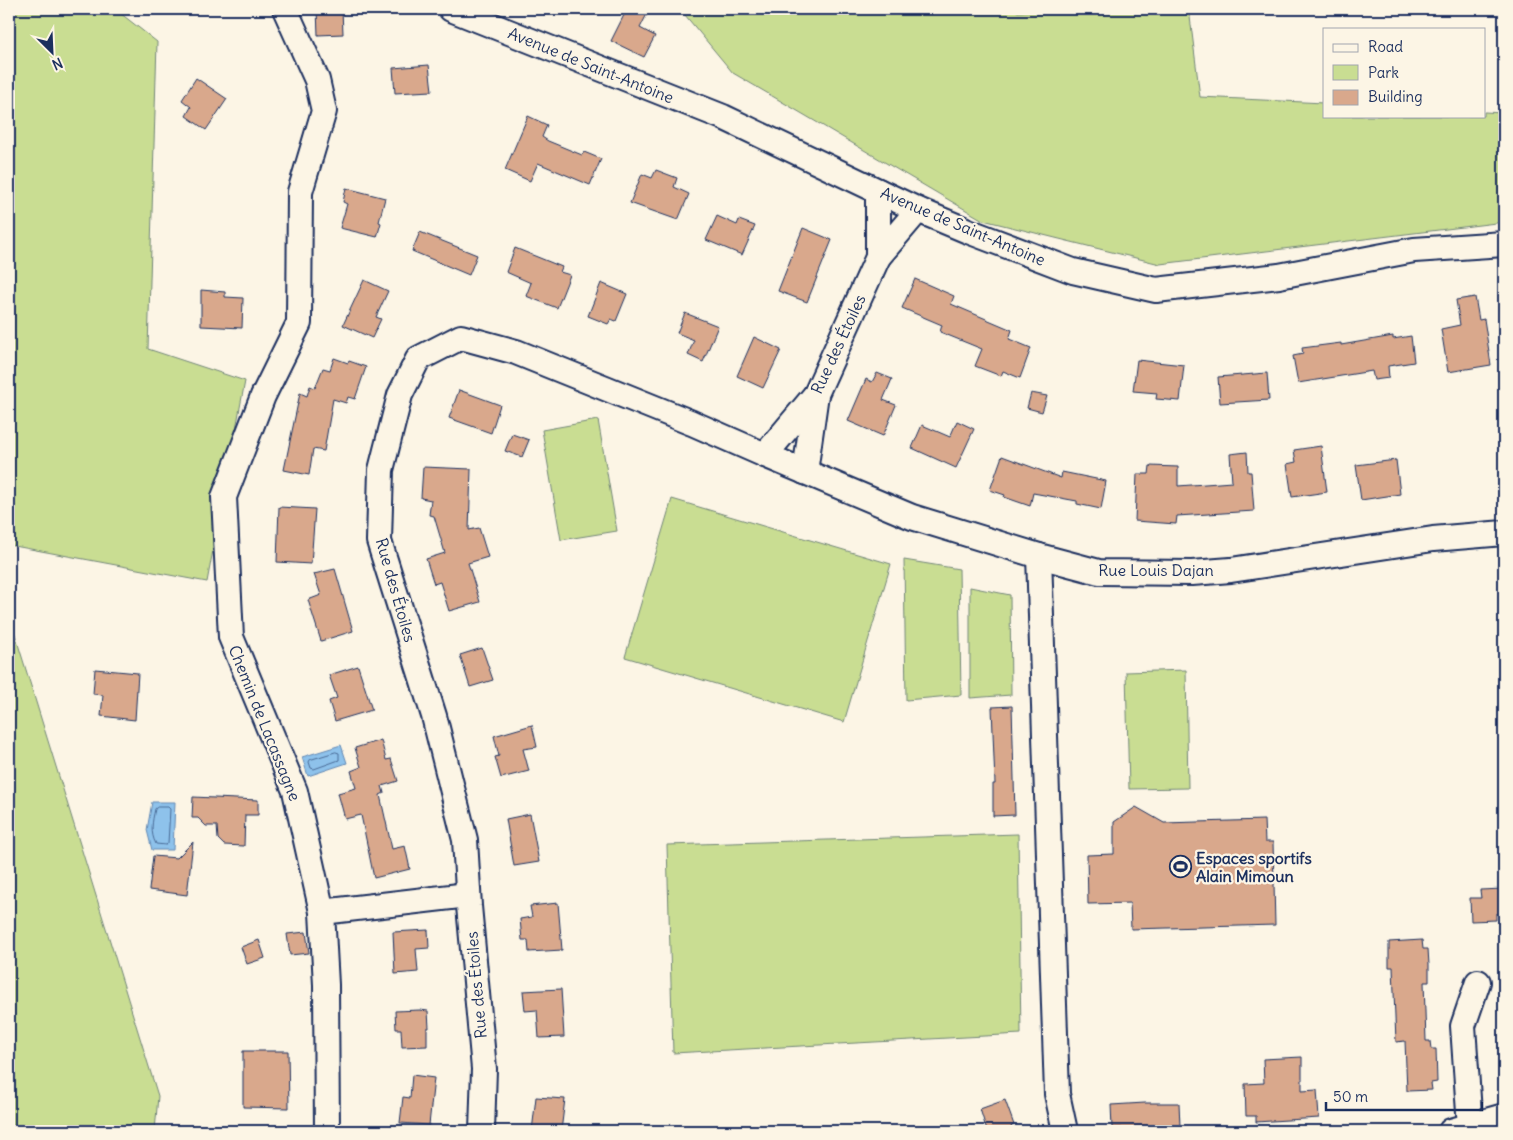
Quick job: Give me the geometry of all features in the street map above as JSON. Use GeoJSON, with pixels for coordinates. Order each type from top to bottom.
{"type":"FeatureCollection","features":[{"type":"Feature","properties":{"kind":"street","name":"Chemin de Lacassagne"},"geometry":{"type":"LineString","coordinates":[[285,9],[317,80],[324,111],[300,192],[299,323],[263,396],[224,497],[231,637],[295,791],[322,912],[326,985],[327,1131]]}},
{"type":"Feature","properties":{"kind":"street","name":"Avenue de Saint-Antoine"},"geometry":{"type":"LineString","coordinates":[[451,9],[724,117],[918,210],[1073,271],[1156,290],[1279,276],[1414,250],[1504,244]]}},
{"type":"Feature","properties":{"kind":"street","name":"Rue des Étoiles"},"geometry":{"type":"LineString","coordinates":[[482,1131],[484,1069],[468,895],[465,840],[434,716],[379,541],[380,470],[400,395],[418,359],[461,337],[516,352],[692,423],[765,455],[816,394],[878,257],[878,191]]}},
{"type":"Feature","properties":{"kind":"street"},"geometry":{"type":"LineString","coordinates":[[878,257],[918,210]]}},
{"type":"Feature","properties":{"kind":"street"},"geometry":{"type":"LineString","coordinates":[[805,472],[816,394]]}},
{"type":"Feature","properties":{"kind":"street","name":"Rue Louis Dajan"},"geometry":{"type":"LineString","coordinates":[[765,455],[912,517],[1039,556],[1099,572],[1192,573],[1231,570],[1433,539],[1504,532]]}},
{"type":"Feature","properties":{"kind":"street"},"geometry":{"type":"LineString","coordinates":[[1039,556],[1057,1094],[1065,1131]]}},
{"type":"Feature","properties":{"kind":"street"},"geometry":{"type":"LineString","coordinates":[[322,912],[468,895]]}},
{"type":"Feature","properties":{"kind":"street"},"geometry":{"type":"LineString","coordinates":[[1478,982],[1463,1026],[1460,1129],[1504,1116]]}},
{"type":"Feature","properties":{"kind":"green space"},"geometry":{"type":"Polygon","coordinates":[[[9,9],[115,9],[157,42],[148,349],[245,381],[207,582],[9,545],[9,9]]]}},
{"type":"Feature","properties":{"kind":"green space"},"geometry":{"type":"Polygon","coordinates":[[[680,9],[1013,9],[1018,12],[1056,9],[1189,9],[1200,97],[1323,103],[1323,118],[1486,118],[1486,112],[1504,113],[1504,222],[1160,264],[983,220],[733,73],[680,9]]]}},
{"type":"Feature","properties":{"kind":"green space"},"geometry":{"type":"Polygon","coordinates":[[[598,420],[617,531],[561,540],[542,430],[598,420]]]}},
{"type":"Feature","properties":{"kind":"green space"},"geometry":{"type":"Polygon","coordinates":[[[672,499],[891,564],[844,722],[625,657],[672,499]]]}},
{"type":"Feature","properties":{"kind":"green space"},"geometry":{"type":"Polygon","coordinates":[[[904,560],[959,569],[961,695],[906,700],[904,560]]]}},
{"type":"Feature","properties":{"kind":"green space"},"geometry":{"type":"Polygon","coordinates":[[[970,587],[1010,595],[1011,695],[970,698],[970,587]]]}},
{"type":"Feature","properties":{"kind":"green space"},"geometry":{"type":"Polygon","coordinates":[[[9,615],[158,1096],[155,1131],[9,1131],[9,615]]]}},
{"type":"Feature","properties":{"kind":"green space"},"geometry":{"type":"Polygon","coordinates":[[[1186,670],[1188,788],[1129,789],[1126,672],[1186,670]]]}},
{"type":"Feature","properties":{"kind":"green space"},"geometry":{"type":"Polygon","coordinates":[[[1018,834],[1021,1034],[673,1053],[667,845],[1018,834]]]}},
{"type":"Feature","properties":{"kind":"water"},"geometry":{"type":"Polygon","coordinates":[[[341,745],[347,763],[308,776],[302,757],[341,745]]]}},
{"type":"Feature","properties":{"kind":"water"},"geometry":{"type":"Polygon","coordinates":[[[152,802],[175,802],[173,850],[152,850],[147,830],[152,802]]]}},
{"type":"Feature","properties":{"kind":"building"},"geometry":{"type":"Polygon","coordinates":[[[317,9],[342,9],[343,34],[318,35],[317,9]]]}},
{"type":"Feature","properties":{"kind":"building"},"geometry":{"type":"Polygon","coordinates":[[[627,9],[637,9],[647,14],[640,28],[655,36],[644,57],[611,41],[627,9]]]}},
{"type":"Feature","properties":{"kind":"building"},"geometry":{"type":"Polygon","coordinates":[[[429,65],[432,91],[395,93],[393,68],[429,65]]]}},
{"type":"Feature","properties":{"kind":"building"},"geometry":{"type":"Polygon","coordinates":[[[196,78],[227,99],[206,130],[186,116],[191,107],[182,100],[196,78]]]}},
{"type":"Feature","properties":{"kind":"building"},"geometry":{"type":"Polygon","coordinates":[[[528,116],[547,125],[542,137],[548,141],[582,155],[584,152],[601,159],[590,185],[538,163],[530,181],[505,170],[528,116]]]}},
{"type":"Feature","properties":{"kind":"building"},"geometry":{"type":"Polygon","coordinates":[[[656,170],[677,178],[674,187],[689,194],[678,220],[630,203],[642,174],[652,178],[656,170]]]}},
{"type":"Feature","properties":{"kind":"building"},"geometry":{"type":"Polygon","coordinates":[[[346,188],[385,198],[377,237],[340,228],[347,204],[343,202],[346,188]]]}},
{"type":"Feature","properties":{"kind":"building"},"geometry":{"type":"Polygon","coordinates":[[[717,216],[737,225],[739,220],[755,226],[742,255],[706,240],[717,216]]]}},
{"type":"Feature","properties":{"kind":"building"},"geometry":{"type":"Polygon","coordinates":[[[803,228],[832,240],[807,302],[778,291],[803,228]]]}},
{"type":"Feature","properties":{"kind":"building"},"geometry":{"type":"Polygon","coordinates":[[[420,232],[477,255],[469,275],[412,251],[420,232]]]}},
{"type":"Feature","properties":{"kind":"building"},"geometry":{"type":"Polygon","coordinates":[[[515,248],[562,267],[560,272],[570,275],[557,308],[526,296],[531,283],[506,272],[515,248]]]}},
{"type":"Feature","properties":{"kind":"building"},"geometry":{"type":"Polygon","coordinates":[[[915,279],[954,296],[951,304],[1012,330],[1009,339],[1031,348],[1020,378],[1003,371],[1001,376],[975,366],[982,349],[940,332],[942,325],[902,308],[915,279]]]}},
{"type":"Feature","properties":{"kind":"building"},"geometry":{"type":"Polygon","coordinates":[[[364,280],[388,291],[376,317],[381,319],[372,338],[343,325],[364,280]]]}},
{"type":"Feature","properties":{"kind":"building"},"geometry":{"type":"Polygon","coordinates":[[[601,283],[627,294],[616,321],[611,319],[608,324],[588,316],[601,283]]]}},
{"type":"Feature","properties":{"kind":"building"},"geometry":{"type":"Polygon","coordinates":[[[201,290],[225,292],[225,297],[243,298],[242,328],[201,326],[201,290]]]}},
{"type":"Feature","properties":{"kind":"building"},"geometry":{"type":"Polygon","coordinates":[[[1475,297],[1479,320],[1484,319],[1491,365],[1448,372],[1441,329],[1460,325],[1456,300],[1475,297]]]}},
{"type":"Feature","properties":{"kind":"building"},"geometry":{"type":"Polygon","coordinates":[[[685,313],[718,326],[703,362],[688,355],[694,340],[677,333],[685,313]]]}},
{"type":"Feature","properties":{"kind":"building"},"geometry":{"type":"Polygon","coordinates":[[[1393,336],[1393,339],[1411,336],[1414,362],[1388,366],[1389,378],[1374,380],[1372,371],[1298,383],[1293,356],[1303,354],[1302,348],[1341,343],[1341,345],[1393,336]]]}},
{"type":"Feature","properties":{"kind":"building"},"geometry":{"type":"Polygon","coordinates":[[[754,337],[781,350],[763,388],[737,376],[754,337]]]}},
{"type":"Feature","properties":{"kind":"building"},"geometry":{"type":"Polygon","coordinates":[[[334,358],[366,367],[355,399],[348,397],[346,403],[333,399],[324,451],[313,449],[309,475],[284,470],[300,393],[307,396],[310,386],[315,388],[323,368],[330,370],[334,358]]]}},
{"type":"Feature","properties":{"kind":"building"},"geometry":{"type":"Polygon","coordinates":[[[1137,360],[1184,365],[1180,401],[1156,399],[1157,393],[1133,391],[1137,360]]]}},
{"type":"Feature","properties":{"kind":"building"},"geometry":{"type":"Polygon","coordinates":[[[877,373],[892,379],[883,400],[896,405],[883,436],[848,421],[866,379],[872,382],[877,373]]]}},
{"type":"Feature","properties":{"kind":"building"},"geometry":{"type":"Polygon","coordinates":[[[1267,373],[1269,400],[1220,403],[1218,377],[1267,373]]]}},
{"type":"Feature","properties":{"kind":"building"},"geometry":{"type":"Polygon","coordinates":[[[459,390],[500,405],[491,433],[449,418],[459,390]]]}},
{"type":"Feature","properties":{"kind":"building"},"geometry":{"type":"Polygon","coordinates":[[[1031,393],[1047,396],[1042,412],[1027,408],[1031,393]]]}},
{"type":"Feature","properties":{"kind":"building"},"geometry":{"type":"Polygon","coordinates":[[[957,421],[974,429],[956,468],[912,448],[922,425],[950,437],[957,421]]]}},
{"type":"Feature","properties":{"kind":"building"},"geometry":{"type":"Polygon","coordinates":[[[512,434],[529,440],[522,457],[505,451],[512,434]]]}},
{"type":"Feature","properties":{"kind":"building"},"geometry":{"type":"Polygon","coordinates":[[[1321,446],[1327,492],[1292,497],[1287,464],[1296,462],[1294,450],[1321,446]]]}},
{"type":"Feature","properties":{"kind":"building"},"geometry":{"type":"Polygon","coordinates":[[[1247,452],[1248,472],[1251,472],[1254,511],[1177,516],[1176,524],[1135,521],[1137,474],[1149,474],[1150,466],[1178,467],[1178,486],[1232,482],[1230,454],[1247,452]]]}},
{"type":"Feature","properties":{"kind":"building"},"geometry":{"type":"Polygon","coordinates":[[[1002,456],[1061,478],[1062,472],[1106,481],[1101,509],[1077,504],[1077,501],[1033,493],[1030,506],[990,490],[1002,456]]]}},
{"type":"Feature","properties":{"kind":"building"},"geometry":{"type":"Polygon","coordinates":[[[1396,460],[1400,494],[1361,500],[1356,465],[1396,460]]]}},
{"type":"Feature","properties":{"kind":"building"},"geometry":{"type":"Polygon","coordinates":[[[423,467],[471,469],[469,530],[479,528],[488,557],[468,563],[480,602],[449,611],[440,582],[434,584],[426,559],[445,553],[434,516],[429,515],[431,500],[421,498],[423,467]]]}},
{"type":"Feature","properties":{"kind":"building"},"geometry":{"type":"Polygon","coordinates":[[[279,507],[315,509],[311,564],[277,562],[279,507]]]}},
{"type":"Feature","properties":{"kind":"building"},"geometry":{"type":"Polygon","coordinates":[[[335,569],[353,631],[321,641],[308,600],[321,595],[314,574],[335,569]]]}},
{"type":"Feature","properties":{"kind":"building"},"geometry":{"type":"Polygon","coordinates":[[[482,648],[493,680],[470,687],[460,655],[482,648]]]}},
{"type":"Feature","properties":{"kind":"building"},"geometry":{"type":"Polygon","coordinates":[[[358,666],[372,710],[335,721],[329,701],[337,698],[329,675],[358,666]]]}},
{"type":"Feature","properties":{"kind":"building"},"geometry":{"type":"Polygon","coordinates":[[[95,669],[138,673],[135,720],[101,716],[103,695],[93,694],[95,669]]]}},
{"type":"Feature","properties":{"kind":"building"},"geometry":{"type":"Polygon","coordinates":[[[1012,706],[1015,815],[993,816],[993,784],[995,784],[992,707],[1012,706]]]}},
{"type":"Feature","properties":{"kind":"building"},"geometry":{"type":"Polygon","coordinates":[[[532,725],[537,747],[523,749],[529,771],[501,778],[495,757],[499,756],[494,736],[532,725]]]}},
{"type":"Feature","properties":{"kind":"building"},"geometry":{"type":"Polygon","coordinates":[[[381,740],[386,760],[391,759],[398,781],[382,786],[384,793],[380,795],[392,849],[405,846],[410,869],[374,878],[361,815],[345,819],[338,793],[356,788],[351,771],[361,767],[355,748],[381,740]]]}},
{"type":"Feature","properties":{"kind":"building"},"geometry":{"type":"Polygon","coordinates":[[[193,797],[258,800],[258,815],[245,815],[244,846],[224,845],[218,839],[217,826],[206,826],[198,818],[192,818],[193,797]]]}},
{"type":"Feature","properties":{"kind":"building"},"geometry":{"type":"Polygon","coordinates":[[[1136,807],[1164,823],[1264,820],[1265,842],[1273,842],[1275,925],[1131,929],[1130,903],[1088,904],[1087,855],[1114,854],[1114,822],[1136,807]]]}},
{"type":"Feature","properties":{"kind":"building"},"geometry":{"type":"Polygon","coordinates":[[[530,814],[539,862],[514,866],[506,819],[530,814]]]}},
{"type":"Feature","properties":{"kind":"building"},"geometry":{"type":"Polygon","coordinates":[[[193,842],[187,895],[149,890],[153,856],[177,858],[193,842]]]}},
{"type":"Feature","properties":{"kind":"building"},"geometry":{"type":"Polygon","coordinates":[[[1504,889],[1504,914],[1496,914],[1496,920],[1471,921],[1470,898],[1481,898],[1480,890],[1504,889]]]}},
{"type":"Feature","properties":{"kind":"building"},"geometry":{"type":"Polygon","coordinates":[[[558,903],[562,950],[529,952],[528,940],[522,940],[520,919],[532,917],[530,906],[558,903]]]}},
{"type":"Feature","properties":{"kind":"building"},"geometry":{"type":"Polygon","coordinates":[[[428,930],[429,948],[416,949],[418,972],[395,974],[393,932],[428,930]]]}},
{"type":"Feature","properties":{"kind":"building"},"geometry":{"type":"Polygon","coordinates":[[[306,932],[309,953],[290,955],[287,934],[306,932]]]}},
{"type":"Feature","properties":{"kind":"building"},"geometry":{"type":"Polygon","coordinates":[[[259,940],[265,958],[247,964],[241,947],[259,940]]]}},
{"type":"Feature","properties":{"kind":"building"},"geometry":{"type":"Polygon","coordinates":[[[1422,940],[1423,949],[1428,949],[1429,965],[1429,982],[1424,982],[1426,1041],[1430,1041],[1431,1049],[1436,1049],[1437,1082],[1431,1083],[1432,1090],[1407,1091],[1405,1041],[1396,1042],[1393,967],[1389,967],[1389,942],[1422,940]]]}},
{"type":"Feature","properties":{"kind":"building"},"geometry":{"type":"Polygon","coordinates":[[[561,989],[564,1037],[539,1038],[537,1010],[525,1011],[523,991],[561,989]]]}},
{"type":"Feature","properties":{"kind":"building"},"geometry":{"type":"Polygon","coordinates":[[[395,1011],[428,1011],[427,1046],[402,1047],[401,1029],[396,1029],[395,1011]]]}},
{"type":"Feature","properties":{"kind":"building"},"geometry":{"type":"Polygon","coordinates":[[[243,1051],[288,1051],[289,1108],[243,1107],[243,1051]]]}},
{"type":"Feature","properties":{"kind":"building"},"geometry":{"type":"Polygon","coordinates":[[[1302,1057],[1302,1091],[1317,1090],[1319,1118],[1256,1122],[1256,1116],[1246,1116],[1245,1084],[1264,1083],[1263,1059],[1302,1057]]]}},
{"type":"Feature","properties":{"kind":"building"},"geometry":{"type":"Polygon","coordinates":[[[412,1075],[434,1078],[429,1125],[400,1123],[403,1097],[410,1098],[412,1075]]]}},
{"type":"Feature","properties":{"kind":"building"},"geometry":{"type":"Polygon","coordinates":[[[536,1097],[565,1099],[561,1131],[532,1131],[536,1097]]]}},
{"type":"Feature","properties":{"kind":"building"},"geometry":{"type":"Polygon","coordinates":[[[1005,1100],[1014,1125],[1011,1126],[1013,1131],[987,1131],[980,1109],[1005,1100]]]}},
{"type":"Feature","properties":{"kind":"building"},"geometry":{"type":"Polygon","coordinates":[[[1179,1103],[1180,1126],[1170,1127],[1170,1131],[1122,1131],[1122,1128],[1112,1128],[1111,1105],[1179,1103]]]}},
{"type":"Feature","properties":{"kind":"place","name":"Espaces sportifs Alain Mimoun"},"geometry":{"type":"Point","coordinates":[1180,867]}}]}
